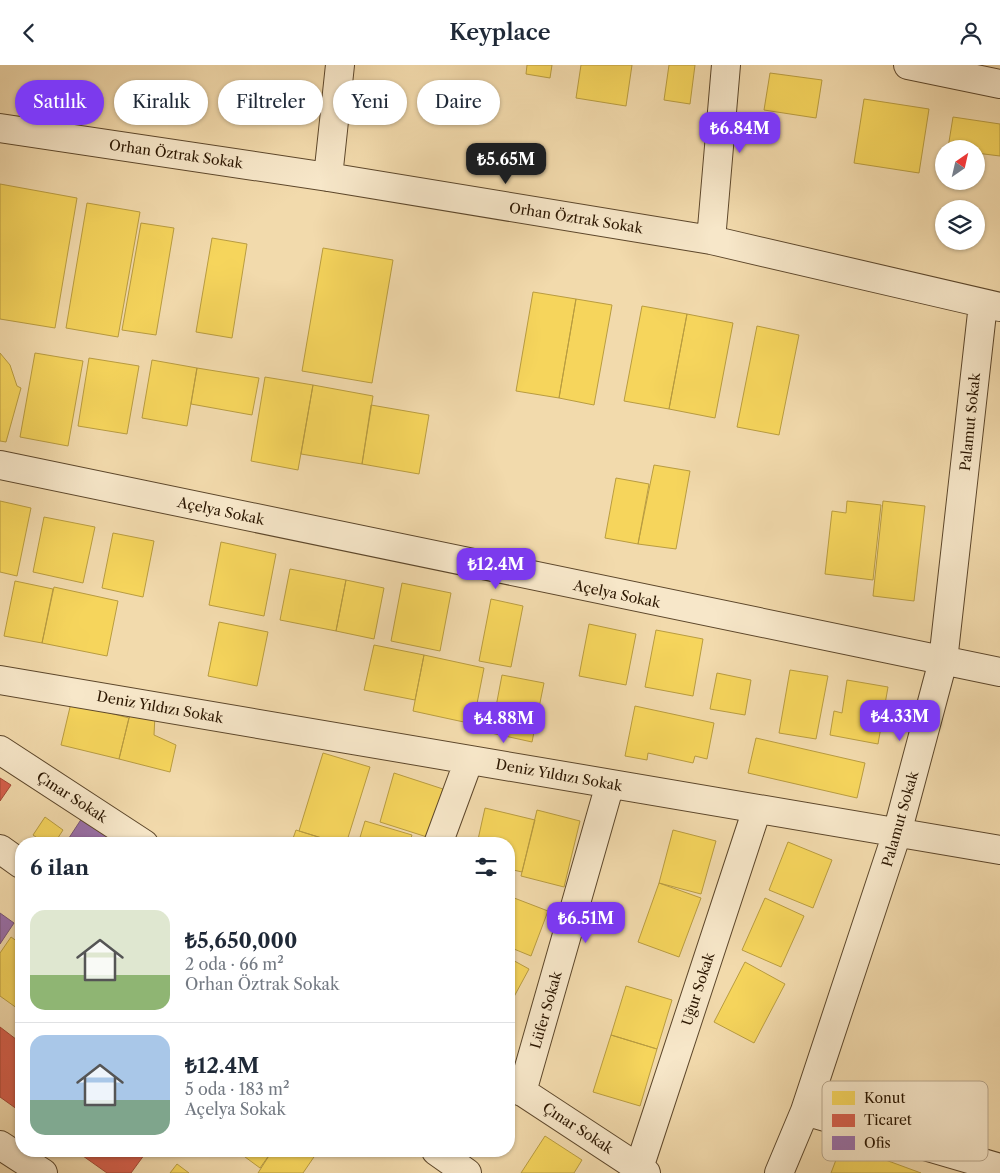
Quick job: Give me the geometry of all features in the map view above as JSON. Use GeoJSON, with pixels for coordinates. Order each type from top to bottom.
{"type":"FeatureCollection","features":[{"type":"Feature","properties":{"kind":"street"},"geometry":{"type":"LineString","coordinates":[[328,177],[340,65]]}},
{"type":"Feature","properties":{"kind":"street"},"geometry":{"type":"LineString","coordinates":[[711,240],[726,65]]}},
{"type":"Feature","properties":{"kind":"street"},"geometry":{"type":"LineString","coordinates":[[908,65],[1000,83]]}},
{"type":"Feature","properties":{"kind":"street","name":"Orhan Öztrak Sokak"},"geometry":{"type":"LineString","coordinates":[[0,129],[328,177],[711,240],[992,305]]}},
{"type":"Feature","properties":{"kind":"street","name":"Palamut Sokak"},"geometry":{"type":"LineString","coordinates":[[779,1173],[805,1111],[897,833],[943,661],[992,305]]}},
{"type":"Feature","properties":{"kind":"street","name":"Açelya Sokak"},"geometry":{"type":"LineString","coordinates":[[0,465],[1000,673]]}},
{"type":"Feature","properties":{"kind":"street","name":"Deniz Yıldızı Sokak"},"geometry":{"type":"LineString","coordinates":[[0,680],[1000,850]]}},
{"type":"Feature","properties":{"kind":"street","name":"Çınar Sokak"},"geometry":{"type":"LineString","coordinates":[[0,750],[133,837]]}},
{"type":"Feature","properties":{"kind":"street"},"geometry":{"type":"LineString","coordinates":[[441,837],[470,760]]}},
{"type":"Feature","properties":{"kind":"street","name":"Lüfer Sokak"},"geometry":{"type":"LineString","coordinates":[[516,1087],[610,784]]}},
{"type":"Feature","properties":{"kind":"street","name":"Uğur Sokak"},"geometry":{"type":"LineString","coordinates":[[643,1171],[757,809]]}},
{"type":"Feature","properties":{"kind":"street"},"geometry":{"type":"LineString","coordinates":[[0,849],[15,860]]}},
{"type":"Feature","properties":{"kind":"street","name":"Çınar Sokak"},"geometry":{"type":"LineString","coordinates":[[516,1087],[643,1171]]}},
{"type":"Feature","properties":{"kind":"street"},"geometry":{"type":"LineString","coordinates":[[805,1111],[822,1116]]}},
{"type":"Feature","properties":{"kind":"street"},"geometry":{"type":"LineString","coordinates":[[0,1145],[15,1155]]}},
{"type":"Feature","properties":{"kind":"street"},"geometry":{"type":"LineString","coordinates":[[18,1157],[43,1173]]}},
{"type":"Feature","properties":{"kind":"street"},"geometry":{"type":"LineString","coordinates":[[444,1157],[467,1173]]}},
{"type":"Feature","properties":{"kind":"street"},"geometry":{"type":"LineString","coordinates":[[976,1161],[1000,1168]]}},
{"type":"Feature","properties":{"kind":"building: Konut"},"geometry":{"type":"Polygon","coordinates":[[[527,65],[552,65],[550,78],[526,74],[527,65]]]}},
{"type":"Feature","properties":{"kind":"building: Konut"},"geometry":{"type":"Polygon","coordinates":[[[581,65],[632,65],[626,106],[576,98],[581,65]]]}},
{"type":"Feature","properties":{"kind":"building: Konut"},"geometry":{"type":"Polygon","coordinates":[[[669,65],[695,65],[690,104],[664,100],[669,65]]]}},
{"type":"Feature","properties":{"kind":"building: Konut"},"geometry":{"type":"Polygon","coordinates":[[[770,73],[822,80],[816,118],[764,110],[770,73]]]}},
{"type":"Feature","properties":{"kind":"building: Konut"},"geometry":{"type":"Polygon","coordinates":[[[864,99],[929,109],[919,173],[854,163],[864,99]]]}},
{"type":"Feature","properties":{"kind":"building: Konut"},"geometry":{"type":"Polygon","coordinates":[[[953,117],[1000,124],[1000,156],[985,154],[985,140],[949,140],[953,117]]]}},
{"type":"Feature","properties":{"kind":"building: Konut"},"geometry":{"type":"Polygon","coordinates":[[[0,184],[77,198],[55,328],[0,319],[0,184]]]}},
{"type":"Feature","properties":{"kind":"building: Konut"},"geometry":{"type":"Polygon","coordinates":[[[87,203],[140,212],[118,337],[66,328],[87,203]]]}},
{"type":"Feature","properties":{"kind":"building: Konut"},"geometry":{"type":"Polygon","coordinates":[[[141,223],[174,228],[156,335],[122,330],[141,223]]]}},
{"type":"Feature","properties":{"kind":"building: Konut"},"geometry":{"type":"Polygon","coordinates":[[[212,238],[247,244],[232,338],[196,332],[212,238]]]}},
{"type":"Feature","properties":{"kind":"building: Konut"},"geometry":{"type":"Polygon","coordinates":[[[323,248],[393,260],[372,383],[302,371],[323,248]]]}},
{"type":"Feature","properties":{"kind":"building: Konut"},"geometry":{"type":"Polygon","coordinates":[[[533,292],[576,299],[559,398],[516,391],[533,292]]]}},
{"type":"Feature","properties":{"kind":"building: Konut"},"geometry":{"type":"Polygon","coordinates":[[[576,299],[612,305],[594,405],[559,398],[576,299]]]}},
{"type":"Feature","properties":{"kind":"building: Konut"},"geometry":{"type":"Polygon","coordinates":[[[642,306],[687,314],[669,409],[624,401],[642,306]]]}},
{"type":"Feature","properties":{"kind":"building: Konut"},"geometry":{"type":"Polygon","coordinates":[[[687,314],[733,323],[715,418],[669,409],[687,314]]]}},
{"type":"Feature","properties":{"kind":"building: Konut"},"geometry":{"type":"Polygon","coordinates":[[[757,326],[799,335],[779,435],[737,427],[757,326]]]}},
{"type":"Feature","properties":{"kind":"building: Konut"},"geometry":{"type":"Polygon","coordinates":[[[0,353],[10,365],[17,386],[21,388],[6,442],[0,441],[0,353]]]}},
{"type":"Feature","properties":{"kind":"building: Konut"},"geometry":{"type":"Polygon","coordinates":[[[35,353],[83,361],[68,446],[20,437],[35,353]]]}},
{"type":"Feature","properties":{"kind":"building: Konut"},"geometry":{"type":"Polygon","coordinates":[[[89,358],[139,366],[127,434],[78,426],[89,358]]]}},
{"type":"Feature","properties":{"kind":"building: Konut"},"geometry":{"type":"Polygon","coordinates":[[[152,360],[197,368],[187,426],[142,418],[152,360]]]}},
{"type":"Feature","properties":{"kind":"building: Konut"},"geometry":{"type":"Polygon","coordinates":[[[197,368],[259,378],[252,415],[191,404],[197,368]]]}},
{"type":"Feature","properties":{"kind":"building: Konut"},"geometry":{"type":"Polygon","coordinates":[[[265,377],[313,385],[298,470],[251,461],[265,377]]]}},
{"type":"Feature","properties":{"kind":"building: Konut"},"geometry":{"type":"Polygon","coordinates":[[[313,385],[373,396],[362,464],[301,454],[313,385]]]}},
{"type":"Feature","properties":{"kind":"building: Konut"},"geometry":{"type":"Polygon","coordinates":[[[371,405],[429,415],[419,474],[362,464],[371,405]]]}},
{"type":"Feature","properties":{"kind":"building: Konut"},"geometry":{"type":"Polygon","coordinates":[[[654,465],[690,471],[676,549],[638,544],[654,465]]]}},
{"type":"Feature","properties":{"kind":"building: Konut"},"geometry":{"type":"Polygon","coordinates":[[[616,478],[649,484],[638,544],[605,538],[616,478]]]}},
{"type":"Feature","properties":{"kind":"building: Konut"},"geometry":{"type":"Polygon","coordinates":[[[0,501],[31,508],[17,576],[0,572],[0,501]]]}},
{"type":"Feature","properties":{"kind":"building: Konut"},"geometry":{"type":"Polygon","coordinates":[[[847,501],[881,505],[873,580],[825,574],[832,511],[846,513],[847,501]]]}},
{"type":"Feature","properties":{"kind":"building: Konut"},"geometry":{"type":"Polygon","coordinates":[[[883,501],[925,506],[914,601],[873,596],[883,501]]]}},
{"type":"Feature","properties":{"kind":"building: Konut"},"geometry":{"type":"Polygon","coordinates":[[[44,517],[95,527],[83,583],[33,572],[44,517]]]}},
{"type":"Feature","properties":{"kind":"building: Konut"},"geometry":{"type":"Polygon","coordinates":[[[113,533],[154,541],[143,597],[102,588],[113,533]]]}},
{"type":"Feature","properties":{"kind":"building: Konut"},"geometry":{"type":"Polygon","coordinates":[[[221,542],[276,554],[264,616],[209,605],[221,542]]]}},
{"type":"Feature","properties":{"kind":"building: Konut"},"geometry":{"type":"Polygon","coordinates":[[[290,569],[346,580],[336,631],[280,620],[290,569]]]}},
{"type":"Feature","properties":{"kind":"building: Konut"},"geometry":{"type":"Polygon","coordinates":[[[346,580],[384,588],[374,639],[336,631],[346,580]]]}},
{"type":"Feature","properties":{"kind":"building: Konut"},"geometry":{"type":"Polygon","coordinates":[[[15,581],[53,589],[42,643],[4,636],[15,581]]]}},
{"type":"Feature","properties":{"kind":"building: Konut"},"geometry":{"type":"Polygon","coordinates":[[[402,583],[451,593],[440,651],[391,641],[402,583]]]}},
{"type":"Feature","properties":{"kind":"building: Konut"},"geometry":{"type":"Polygon","coordinates":[[[54,587],[118,601],[107,656],[42,643],[54,587]]]}},
{"type":"Feature","properties":{"kind":"building: Konut"},"geometry":{"type":"Polygon","coordinates":[[[491,599],[523,606],[511,667],[479,661],[491,599]]]}},
{"type":"Feature","properties":{"kind":"building: Konut"},"geometry":{"type":"Polygon","coordinates":[[[219,622],[268,632],[257,686],[208,676],[219,622]]]}},
{"type":"Feature","properties":{"kind":"building: Konut"},"geometry":{"type":"Polygon","coordinates":[[[589,624],[636,634],[626,685],[579,676],[589,624]]]}},
{"type":"Feature","properties":{"kind":"building: Konut"},"geometry":{"type":"Polygon","coordinates":[[[656,630],[703,639],[693,696],[645,687],[656,630]]]}},
{"type":"Feature","properties":{"kind":"building: Konut"},"geometry":{"type":"Polygon","coordinates":[[[374,645],[424,655],[415,700],[364,690],[374,645]]]}},
{"type":"Feature","properties":{"kind":"building: Konut"},"geometry":{"type":"Polygon","coordinates":[[[424,655],[484,668],[473,724],[413,711],[424,655]]]}},
{"type":"Feature","properties":{"kind":"building: Konut"},"geometry":{"type":"Polygon","coordinates":[[[790,670],[828,676],[816,739],[779,733],[790,670]]]}},
{"type":"Feature","properties":{"kind":"building: Konut"},"geometry":{"type":"Polygon","coordinates":[[[717,673],[751,680],[745,715],[710,709],[717,673]]]}},
{"type":"Feature","properties":{"kind":"building: Konut"},"geometry":{"type":"Polygon","coordinates":[[[502,675],[544,683],[532,742],[491,733],[502,675]]]}},
{"type":"Feature","properties":{"kind":"building: Konut"},"geometry":{"type":"Polygon","coordinates":[[[847,680],[888,687],[878,744],[830,735],[834,711],[842,713],[847,680]]]}},
{"type":"Feature","properties":{"kind":"building: Konut"},"geometry":{"type":"Polygon","coordinates":[[[71,703],[129,718],[119,759],[61,745],[71,703]]]}},
{"type":"Feature","properties":{"kind":"building: Konut"},"geometry":{"type":"Polygon","coordinates":[[[635,706],[714,723],[707,759],[695,756],[693,763],[648,753],[647,760],[625,756],[635,706]]]}},
{"type":"Feature","properties":{"kind":"building: Konut"},"geometry":{"type":"Polygon","coordinates":[[[138,709],[155,715],[154,735],[176,745],[170,772],[119,759],[129,718],[138,709]]]}},
{"type":"Feature","properties":{"kind":"building: Konut"},"geometry":{"type":"Polygon","coordinates":[[[756,738],[865,763],[857,798],[748,773],[756,738]]]}},
{"type":"Feature","properties":{"kind":"building: Konut"},"geometry":{"type":"Polygon","coordinates":[[[323,753],[370,767],[348,837],[318,837],[299,831],[323,753]]]}},
{"type":"Feature","properties":{"kind":"building: Konut"},"geometry":{"type":"Polygon","coordinates":[[[394,773],[443,789],[427,837],[380,822],[394,773]]]}},
{"type":"Feature","properties":{"kind":"building: Konut"},"geometry":{"type":"Polygon","coordinates":[[[485,808],[535,820],[522,872],[515,870],[515,837],[479,837],[485,808]]]}},
{"type":"Feature","properties":{"kind":"building: Konut"},"geometry":{"type":"Polygon","coordinates":[[[537,810],[580,821],[564,887],[521,876],[537,810]]]}},
{"type":"Feature","properties":{"kind":"building: Konut"},"geometry":{"type":"Polygon","coordinates":[[[45,817],[63,830],[58,837],[36,837],[33,835],[45,817]]]}},
{"type":"Feature","properties":{"kind":"building: Konut"},"geometry":{"type":"Polygon","coordinates":[[[365,821],[412,835],[411,837],[360,837],[365,821]]]}},
{"type":"Feature","properties":{"kind":"building: Konut"},"geometry":{"type":"Polygon","coordinates":[[[296,830],[318,837],[294,837],[296,830]]]}},
{"type":"Feature","properties":{"kind":"building: Konut"},"geometry":{"type":"Polygon","coordinates":[[[673,830],[716,841],[701,894],[659,883],[673,830]]]}},
{"type":"Feature","properties":{"kind":"building: Konut"},"geometry":{"type":"Polygon","coordinates":[[[788,842],[832,860],[813,908],[769,890],[788,842]]]}},
{"type":"Feature","properties":{"kind":"building: Konut"},"geometry":{"type":"Polygon","coordinates":[[[659,883],[701,898],[679,957],[638,942],[659,883]]]}},
{"type":"Feature","properties":{"kind":"building: Konut"},"geometry":{"type":"Polygon","coordinates":[[[515,898],[548,911],[531,956],[515,949],[515,898]]]}},
{"type":"Feature","properties":{"kind":"building: Konut"},"geometry":{"type":"Polygon","coordinates":[[[765,898],[804,916],[781,967],[742,950],[765,898]]]}},
{"type":"Feature","properties":{"kind":"building: Konut"},"geometry":{"type":"Polygon","coordinates":[[[11,937],[15,940],[15,1007],[0,996],[0,953],[11,937]]]}},
{"type":"Feature","properties":{"kind":"building: Konut"},"geometry":{"type":"Polygon","coordinates":[[[515,961],[529,969],[515,995],[515,961]]]}},
{"type":"Feature","properties":{"kind":"building: Konut"},"geometry":{"type":"Polygon","coordinates":[[[745,962],[785,984],[754,1043],[714,1022],[745,962]]]}},
{"type":"Feature","properties":{"kind":"building: Konut"},"geometry":{"type":"Polygon","coordinates":[[[626,986],[672,1000],[657,1049],[611,1035],[626,986]]]}},
{"type":"Feature","properties":{"kind":"building: Konut"},"geometry":{"type":"Polygon","coordinates":[[[611,1035],[657,1049],[640,1106],[593,1092],[611,1035]]]}},
{"type":"Feature","properties":{"kind":"building: Konut"},"geometry":{"type":"Polygon","coordinates":[[[545,1136],[582,1160],[574,1173],[521,1173],[545,1136]]]}},
{"type":"Feature","properties":{"kind":"building: Konut"},"geometry":{"type":"Polygon","coordinates":[[[245,1157],[268,1157],[260,1168],[245,1157]]]}},
{"type":"Feature","properties":{"kind":"building: Konut"},"geometry":{"type":"Polygon","coordinates":[[[268,1157],[314,1157],[303,1173],[258,1173],[268,1157]]]}},
{"type":"Feature","properties":{"kind":"building: Konut"},"geometry":{"type":"Polygon","coordinates":[[[836,1161],[888,1161],[921,1173],[831,1173],[836,1161]]]}},
{"type":"Feature","properties":{"kind":"building: Konut"},"geometry":{"type":"Polygon","coordinates":[[[177,1164],[189,1173],[170,1173],[177,1164]]]}},
{"type":"Feature","properties":{"kind":"building: Ticaret"},"geometry":{"type":"Polygon","coordinates":[[[0,778],[11,785],[0,801],[0,778]]]}},
{"type":"Feature","properties":{"kind":"building: Ticaret"},"geometry":{"type":"Polygon","coordinates":[[[0,1027],[15,1038],[15,1108],[0,1097],[0,1027]]]}},
{"type":"Feature","properties":{"kind":"building: Ticaret"},"geometry":{"type":"Polygon","coordinates":[[[84,1157],[143,1157],[131,1173],[107,1173],[84,1157]]]}},
{"type":"Feature","properties":{"kind":"building: Ofis"},"geometry":{"type":"Polygon","coordinates":[[[82,818],[110,837],[70,837],[82,818]]]}},
{"type":"Feature","properties":{"kind":"building: Ofis"},"geometry":{"type":"Polygon","coordinates":[[[0,913],[14,923],[0,944],[0,913]]]}}]}
